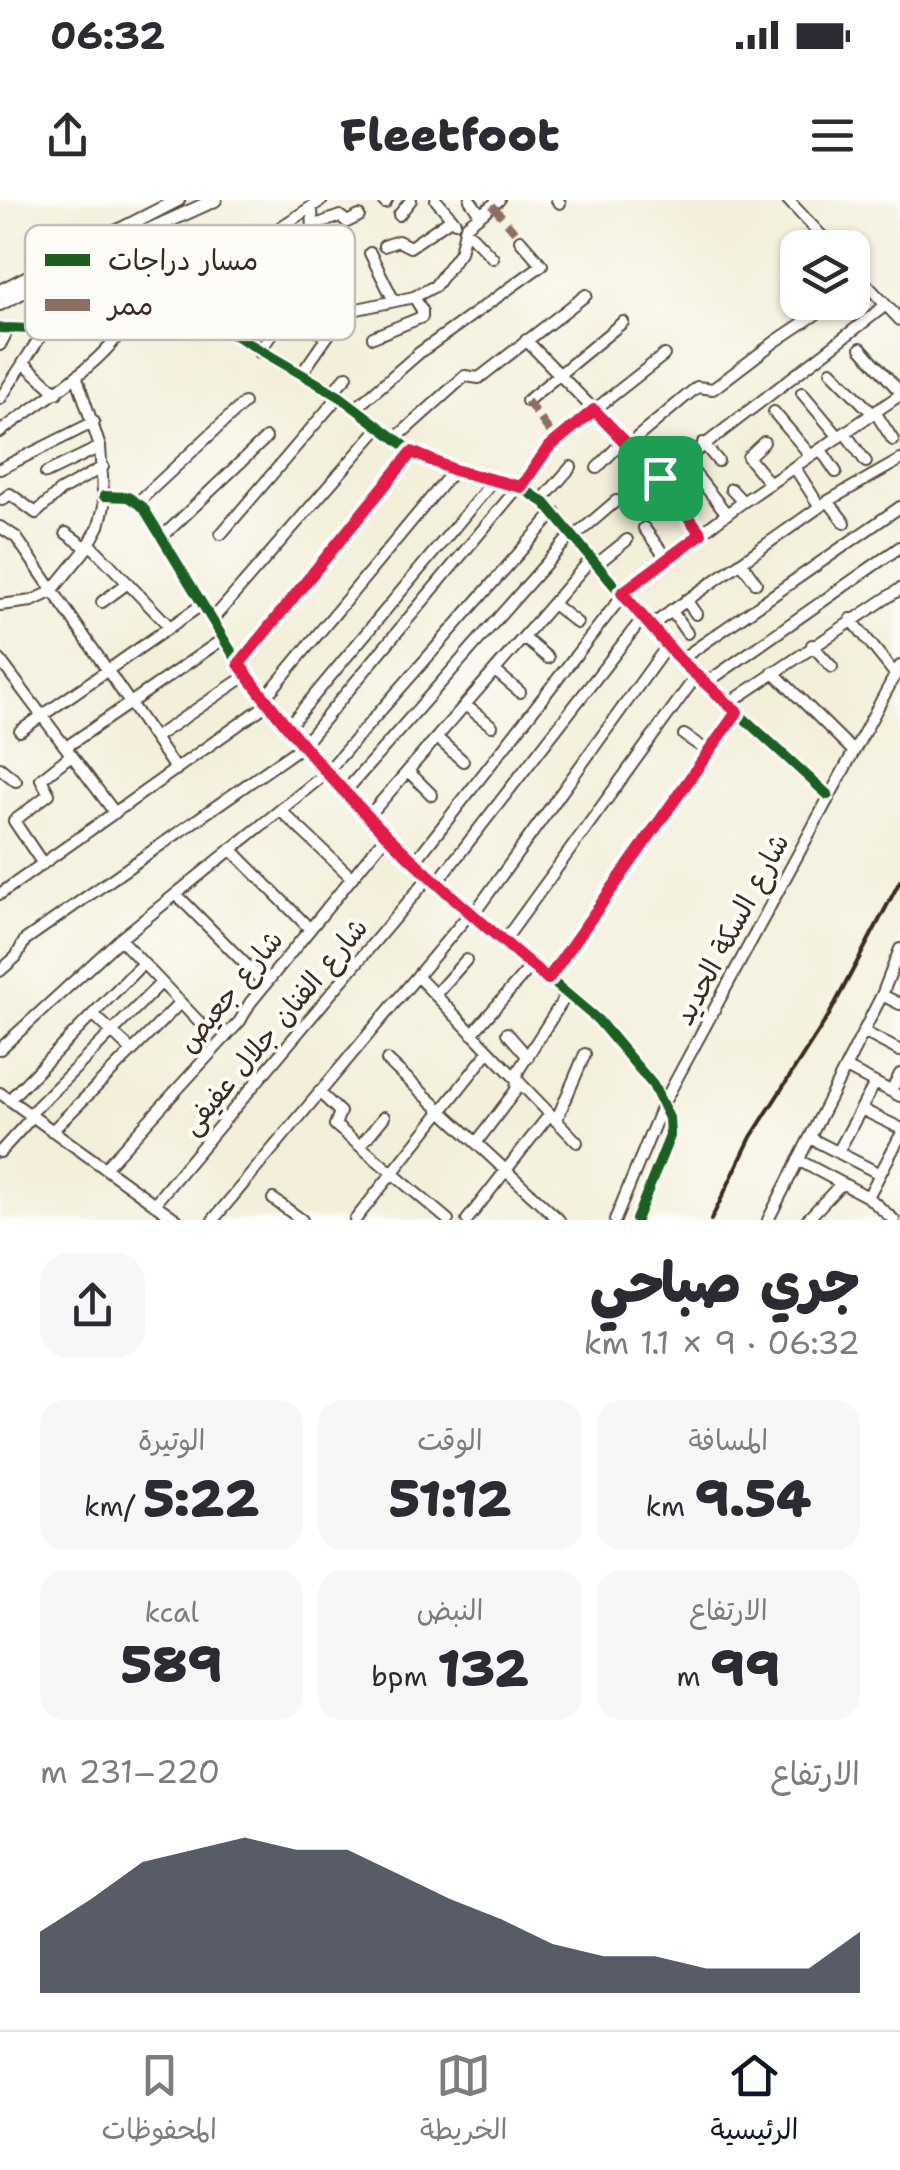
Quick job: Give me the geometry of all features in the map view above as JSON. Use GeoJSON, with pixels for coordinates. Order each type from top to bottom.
{"type":"FeatureCollection","features":[{"type":"Feature","properties":{"kind":"main road"},"geometry":{"type":"LineString","coordinates":[[139,225],[178,200]]}},
{"type":"Feature","properties":{"kind":"main road"},"geometry":{"type":"LineString","coordinates":[[147,225],[216,200]]}},
{"type":"Feature","properties":{"kind":"main road"},"geometry":{"type":"LineString","coordinates":[[0,291],[25,279]]}},
{"type":"Feature","properties":{"kind":"main road"},"geometry":{"type":"LineString","coordinates":[[0,304],[25,289]]}},
{"type":"Feature","properties":{"kind":"street"},"geometry":{"type":"LineString","coordinates":[[399,216],[410,200]]}},
{"type":"Feature","properties":{"kind":"street"},"geometry":{"type":"LineString","coordinates":[[436,200],[493,258]]}},
{"type":"Feature","properties":{"kind":"street"},"geometry":{"type":"LineString","coordinates":[[470,200],[480,214]]}},
{"type":"Feature","properties":{"kind":"street"},"geometry":{"type":"LineString","coordinates":[[355,309],[414,298],[435,286],[460,252],[464,231],[499,200]]}},
{"type":"Feature","properties":{"kind":"street"},"geometry":{"type":"LineString","coordinates":[[788,200],[816,230]]}},
{"type":"Feature","properties":{"kind":"street"},"geometry":{"type":"LineString","coordinates":[[284,225],[317,204]]}},
{"type":"Feature","properties":{"kind":"street"},"geometry":{"type":"LineString","coordinates":[[316,225],[340,216],[348,222],[359,216]]}},
{"type":"Feature","properties":{"kind":"street"},"geometry":{"type":"LineString","coordinates":[[384,246],[398,242],[410,247],[452,218]]}},
{"type":"Feature","properties":{"kind":"street"},"geometry":{"type":"LineString","coordinates":[[356,408],[419,354],[542,265],[520,240]]}},
{"type":"Feature","properties":{"kind":"street"},"geometry":{"type":"LineString","coordinates":[[370,253],[394,301]]}},
{"type":"Feature","properties":{"kind":"street"},"geometry":{"type":"LineString","coordinates":[[870,288],[900,320]]}},
{"type":"Feature","properties":{"kind":"street"},"geometry":{"type":"LineString","coordinates":[[395,439],[465,376],[479,378],[586,295]]}},
{"type":"Feature","properties":{"kind":"street"},"geometry":{"type":"LineString","coordinates":[[373,338],[422,317],[414,298]]}},
{"type":"Feature","properties":{"kind":"street"},"geometry":{"type":"LineString","coordinates":[[632,500],[886,305]]}},
{"type":"Feature","properties":{"kind":"street"},"geometry":{"type":"LineString","coordinates":[[597,468],[697,387],[713,389],[807,320]]}},
{"type":"Feature","properties":{"kind":"street"},"geometry":{"type":"LineString","coordinates":[[528,401],[623,322]]}},
{"type":"Feature","properties":{"kind":"street"},"geometry":{"type":"LineString","coordinates":[[0,345],[5,328]]}},
{"type":"Feature","properties":{"kind":"street"},"geometry":{"type":"LineString","coordinates":[[0,399],[38,340]]}},
{"type":"Feature","properties":{"kind":"street"},"geometry":{"type":"LineString","coordinates":[[0,432],[77,378],[111,340]]}},
{"type":"Feature","properties":{"kind":"street"},"geometry":{"type":"LineString","coordinates":[[240,340],[336,394],[412,452],[454,470],[520,486],[542,500],[680,660],[828,794]]}},
{"type":"Feature","properties":{"kind":"street"},"geometry":{"type":"LineString","coordinates":[[259,352],[268,340]]}},
{"type":"Feature","properties":{"kind":"street"},"geometry":{"type":"LineString","coordinates":[[302,373],[325,340]]}},
{"type":"Feature","properties":{"kind":"street"},"geometry":{"type":"LineString","coordinates":[[526,340],[660,478],[701,534]]}},
{"type":"Feature","properties":{"kind":"street"},"geometry":{"type":"LineString","coordinates":[[414,864],[622,594],[742,502],[900,394],[860,348]]}},
{"type":"Feature","properties":{"kind":"street"},"geometry":{"type":"LineString","coordinates":[[0,972],[16,957],[25,940],[302,746],[548,448],[664,354]]}},
{"type":"Feature","properties":{"kind":"street"},"geometry":{"type":"LineString","coordinates":[[24,363],[56,392]]}},
{"type":"Feature","properties":{"kind":"street"},"geometry":{"type":"LineString","coordinates":[[831,371],[874,413],[893,440]]}},
{"type":"Feature","properties":{"kind":"street"},"geometry":{"type":"LineString","coordinates":[[222,534],[347,376]]}},
{"type":"Feature","properties":{"kind":"street"},"geometry":{"type":"LineString","coordinates":[[0,606],[52,592],[89,546],[102,516],[100,447],[77,378]]}},
{"type":"Feature","properties":{"kind":"street"},"geometry":{"type":"LineString","coordinates":[[802,393],[866,462]]}},
{"type":"Feature","properties":{"kind":"street"},"geometry":{"type":"LineString","coordinates":[[138,502],[244,403]]}},
{"type":"Feature","properties":{"kind":"street"},"geometry":{"type":"LineString","coordinates":[[774,412],[836,472]]}},
{"type":"Feature","properties":{"kind":"street"},"geometry":{"type":"LineString","coordinates":[[0,469],[94,422]]}},
{"type":"Feature","properties":{"kind":"street"},"geometry":{"type":"LineString","coordinates":[[212,620],[380,427]]}},
{"type":"Feature","properties":{"kind":"street"},"geometry":{"type":"LineString","coordinates":[[162,537],[266,438]]}},
{"type":"Feature","properties":{"kind":"street"},"geometry":{"type":"LineString","coordinates":[[764,442],[748,457],[770,484]]}},
{"type":"Feature","properties":{"kind":"street"},"geometry":{"type":"LineString","coordinates":[[703,444],[718,461]]}},
{"type":"Feature","properties":{"kind":"street"},"geometry":{"type":"LineString","coordinates":[[46,473],[100,447]]}},
{"type":"Feature","properties":{"kind":"street"},"geometry":{"type":"LineString","coordinates":[[154,738],[243,670],[412,452]]}},
{"type":"Feature","properties":{"kind":"street"},"geometry":{"type":"LineString","coordinates":[[684,460],[727,514]]}},
{"type":"Feature","properties":{"kind":"street","name":"شارع الفنان جلال عفيفى"},"geometry":{"type":"LineString","coordinates":[[154,1204],[432,880],[645,623],[671,610],[824,504],[900,460]]}},
{"type":"Feature","properties":{"kind":"street"},"geometry":{"type":"LineString","coordinates":[[542,500],[571,466]]}},
{"type":"Feature","properties":{"kind":"street"},"geometry":{"type":"LineString","coordinates":[[2,500],[10,494],[36,513],[60,492],[103,467]]}},
{"type":"Feature","properties":{"kind":"street"},"geometry":{"type":"LineString","coordinates":[[795,468],[824,504],[845,522]]}},
{"type":"Feature","properties":{"kind":"street"},"geometry":{"type":"LineString","coordinates":[[0,893],[176,770],[267,700],[454,470]]}},
{"type":"Feature","properties":{"kind":"street"},"geometry":{"type":"LineString","coordinates":[[288,727],[494,480]]}},
{"type":"Feature","properties":{"kind":"street"},"geometry":{"type":"LineString","coordinates":[[731,489],[742,502]]}},
{"type":"Feature","properties":{"kind":"street"},"geometry":{"type":"LineString","coordinates":[[643,492],[660,512]]}},
{"type":"Feature","properties":{"kind":"street"},"geometry":{"type":"LineString","coordinates":[[104,496],[128,497],[138,502],[243,670],[325,774],[414,864],[598,1020],[627,1051],[663,1104],[671,1126],[667,1149],[636,1220]]}},
{"type":"Feature","properties":{"kind":"street"},"geometry":{"type":"LineString","coordinates":[[344,794],[574,534],[616,501]]}},
{"type":"Feature","properties":{"kind":"street"},"geometry":{"type":"LineString","coordinates":[[680,660],[900,506]]}},
{"type":"Feature","properties":{"kind":"street"},"geometry":{"type":"LineString","coordinates":[[0,1048],[120,939],[325,774],[555,512]]}},
{"type":"Feature","properties":{"kind":"street"},"geometry":{"type":"LineString","coordinates":[[0,528],[19,531],[52,592],[176,770]]}},
{"type":"Feature","properties":{"kind":"street"},"geometry":{"type":"LineString","coordinates":[[644,528],[667,560]]}},
{"type":"Feature","properties":{"kind":"street"},"geometry":{"type":"LineString","coordinates":[[66,533],[89,546],[170,626]]}},
{"type":"Feature","properties":{"kind":"street"},"geometry":{"type":"LineString","coordinates":[[367,818],[553,604],[595,561],[627,540]]}},
{"type":"Feature","properties":{"kind":"street"},"geometry":{"type":"LineString","coordinates":[[504,942],[701,679],[900,547]]}},
{"type":"Feature","properties":{"kind":"street"},"geometry":{"type":"LineString","coordinates":[[742,562],[756,582]]}},
{"type":"Feature","properties":{"kind":"street"},"geometry":{"type":"LineString","coordinates":[[102,602],[128,583]]}},
{"type":"Feature","properties":{"kind":"street"},"geometry":{"type":"LineString","coordinates":[[548,979],[709,752],[733,708],[773,672],[900,589]]}},
{"type":"Feature","properties":{"kind":"street"},"geometry":{"type":"LineString","coordinates":[[686,600],[696,614]]}},
{"type":"Feature","properties":{"kind":"street"},"geometry":{"type":"LineString","coordinates":[[20,731],[203,604]]}},
{"type":"Feature","properties":{"kind":"street"},"geometry":{"type":"LineString","coordinates":[[553,604],[577,623]]}},
{"type":"Feature","properties":{"kind":"street"},"geometry":{"type":"LineString","coordinates":[[671,610],[686,634]]}},
{"type":"Feature","properties":{"kind":"street"},"geometry":{"type":"LineString","coordinates":[[851,619],[898,670]]}},
{"type":"Feature","properties":{"kind":"street"},"geometry":{"type":"LineString","coordinates":[[524,638],[548,658]]}},
{"type":"Feature","properties":{"kind":"street"},"geometry":{"type":"LineString","coordinates":[[42,864],[14,822],[49,794],[41,779],[69,751],[130,704],[223,639]]}},
{"type":"Feature","properties":{"kind":"street"},"geometry":{"type":"LineString","coordinates":[[812,645],[832,667]]}},
{"type":"Feature","properties":{"kind":"street"},"geometry":{"type":"LineString","coordinates":[[213,1220],[471,914],[667,646]]}},
{"type":"Feature","properties":{"kind":"street"},"geometry":{"type":"LineString","coordinates":[[0,660],[115,813]]}},
{"type":"Feature","properties":{"kind":"street","name":"شارع السكة الحديد"},"geometry":{"type":"LineString","coordinates":[[615,1220],[663,1104],[898,670]]}},
{"type":"Feature","properties":{"kind":"street"},"geometry":{"type":"LineString","coordinates":[[495,671],[520,692]]}},
{"type":"Feature","properties":{"kind":"street"},"geometry":{"type":"LineString","coordinates":[[773,672],[852,750]]}},
{"type":"Feature","properties":{"kind":"street"},"geometry":{"type":"LineString","coordinates":[[465,705],[492,726]]}},
{"type":"Feature","properties":{"kind":"street"},"geometry":{"type":"LineString","coordinates":[[684,735],[709,752]]}},
{"type":"Feature","properties":{"kind":"street"},"geometry":{"type":"LineString","coordinates":[[437,738],[463,761]]}},
{"type":"Feature","properties":{"kind":"street"},"geometry":{"type":"LineString","coordinates":[[0,768],[16,781]]}},
{"type":"Feature","properties":{"kind":"street"},"geometry":{"type":"LineString","coordinates":[[408,771],[432,795]]}},
{"type":"Feature","properties":{"kind":"street"},"geometry":{"type":"LineString","coordinates":[[280,810],[352,878]]}},
{"type":"Feature","properties":{"kind":"street","name":"شارع جعيص"},"geometry":{"type":"LineString","coordinates":[[105,1168],[240,1021],[265,984],[386,837]]}},
{"type":"Feature","properties":{"kind":"street"},"geometry":{"type":"LineString","coordinates":[[231,849],[310,930]]}},
{"type":"Feature","properties":{"kind":"street"},"geometry":{"type":"LineString","coordinates":[[176,894],[265,984]]}},
{"type":"Feature","properties":{"kind":"street"},"geometry":{"type":"LineString","coordinates":[[120,939],[199,1022]]}},
{"type":"Feature","properties":{"kind":"street"},"geometry":{"type":"LineString","coordinates":[[768,1220],[864,1032],[900,949]]}},
{"type":"Feature","properties":{"kind":"street"},"geometry":{"type":"LineString","coordinates":[[436,995],[466,960]]}},
{"type":"Feature","properties":{"kind":"street"},"geometry":{"type":"LineString","coordinates":[[143,964],[4,1096],[177,1220]]}},
{"type":"Feature","properties":{"kind":"street"},"geometry":{"type":"LineString","coordinates":[[472,1034],[532,965]]}},
{"type":"Feature","properties":{"kind":"street"},"geometry":{"type":"LineString","coordinates":[[416,976],[577,1142]]}},
{"type":"Feature","properties":{"kind":"street"},"geometry":{"type":"LineString","coordinates":[[0,1152],[161,983]]}},
{"type":"Feature","properties":{"kind":"street"},"geometry":{"type":"LineString","coordinates":[[476,1143],[516,1090],[518,1071],[567,994]]}},
{"type":"Feature","properties":{"kind":"street"},"geometry":{"type":"LineString","coordinates":[[882,995],[900,1004]]}},
{"type":"Feature","properties":{"kind":"street"},"geometry":{"type":"LineString","coordinates":[[52,1131],[180,1002]]}},
{"type":"Feature","properties":{"kind":"street"},"geometry":{"type":"LineString","coordinates":[[94,1014],[132,1050]]}},
{"type":"Feature","properties":{"kind":"street"},"geometry":{"type":"LineString","coordinates":[[864,1032],[900,1051]]}},
{"type":"Feature","properties":{"kind":"street"},"geometry":{"type":"LineString","coordinates":[[507,1034],[528,1057]]}},
{"type":"Feature","properties":{"kind":"street"},"geometry":{"type":"LineString","coordinates":[[354,1220],[489,1051]]}},
{"type":"Feature","properties":{"kind":"street"},"geometry":{"type":"LineString","coordinates":[[467,1220],[553,1118],[584,1054]]}},
{"type":"Feature","properties":{"kind":"street"},"geometry":{"type":"LineString","coordinates":[[387,1060],[558,1220]]}},
{"type":"Feature","properties":{"kind":"street"},"geometry":{"type":"LineString","coordinates":[[846,1068],[895,1094],[900,1074]]}},
{"type":"Feature","properties":{"kind":"street"},"geometry":{"type":"LineString","coordinates":[[838,1152],[875,1083]]}},
{"type":"Feature","properties":{"kind":"street"},"geometry":{"type":"LineString","coordinates":[[319,1092],[340,1112],[336,1124],[448,1220]]}},
{"type":"Feature","properties":{"kind":"street"},"geometry":{"type":"LineString","coordinates":[[861,1109],[900,1128]]}},
{"type":"Feature","properties":{"kind":"street"},"geometry":{"type":"LineString","coordinates":[[360,1146],[384,1116]]}},
{"type":"Feature","properties":{"kind":"street"},"geometry":{"type":"LineString","coordinates":[[868,1198],[900,1136]]}},
{"type":"Feature","properties":{"kind":"street"},"geometry":{"type":"LineString","coordinates":[[810,1138],[880,1174]]}},
{"type":"Feature","properties":{"kind":"street"},"geometry":{"type":"LineString","coordinates":[[798,1160],[868,1198],[894,1220],[900,1208]]}},
{"type":"Feature","properties":{"kind":"street"},"geometry":{"type":"LineString","coordinates":[[807,1220],[842,1183]]}},
{"type":"Feature","properties":{"kind":"street"},"geometry":{"type":"LineString","coordinates":[[273,1199],[302,1220]]}},
{"type":"Feature","properties":{"kind":"railway"},"geometry":{"type":"LineString","coordinates":[[711,1220],[751,1137],[829,1015],[900,881]]}},
{"type":"Feature","properties":{"kind":"marked path"},"geometry":{"type":"LineString","coordinates":[[492,205],[515,232]]}},
{"type":"Feature","properties":{"kind":"marked path"},"geometry":{"type":"LineString","coordinates":[[527,401],[556,440]]}},
{"type":"Feature","properties":{"kind":"cycle path"},"geometry":{"type":"LineString","coordinates":[[0,328],[25,328]]}},
{"type":"Feature","properties":{"kind":"cycle path"},"geometry":{"type":"LineString","coordinates":[[243,340],[339,396],[417,455],[454,470],[519,486],[545,503],[680,660],[828,795]]}},
{"type":"Feature","properties":{"kind":"cycle path"},"geometry":{"type":"LineString","coordinates":[[104,496],[128,497],[143,507],[239,664],[325,774],[413,864],[598,1020],[653,1085],[669,1118],[670,1136],[636,1220]]}},
{"type":"Feature","properties":{"kind":"route"},"geometry":{"type":"LineString","coordinates":[[594,410],[660,478],[701,534],[622,593],[680,660],[737,712],[548,979],[386,837],[325,774],[239,664],[412,452],[454,470],[521,487],[548,448],[594,410]]}}]}
